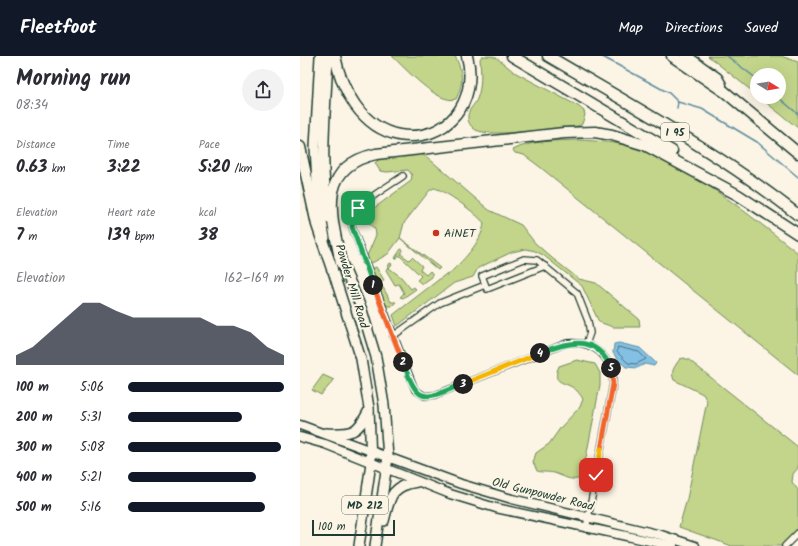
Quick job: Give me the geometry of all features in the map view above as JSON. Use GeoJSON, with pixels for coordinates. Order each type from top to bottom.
{"type":"FeatureCollection","features":[{"type":"Feature","properties":{"kind":"highway"},"geometry":{"type":"LineString","coordinates":[[335,56],[338,71],[344,87],[361,113],[386,130],[399,135],[412,136],[425,134],[438,129],[458,112],[466,100],[470,86],[470,72],[467,56]]}},
{"type":"Feature","properties":{"kind":"highway"},"geometry":{"type":"LineString","coordinates":[[512,56],[740,192],[771,212],[798,234]]}},
{"type":"Feature","properties":{"kind":"highway","name":"I 95"},"geometry":{"type":"LineString","coordinates":[[548,56],[716,156],[749,178],[798,215]]}},
{"type":"Feature","properties":{"kind":"highway"},"geometry":{"type":"LineString","coordinates":[[672,56],[725,92],[798,154]]}},
{"type":"Feature","properties":{"kind":"highway"},"geometry":{"type":"LineString","coordinates":[[686,56],[717,78],[725,92]]}},
{"type":"Feature","properties":{"kind":"highway"},"geometry":{"type":"LineString","coordinates":[[341,263],[334,232],[331,196],[338,176],[354,162],[363,157],[376,154],[564,133],[601,133],[645,145],[738,195],[798,234]]}},
{"type":"Feature","properties":{"kind":"highway"},"geometry":{"type":"LineString","coordinates":[[300,147],[318,226],[332,269]]}},
{"type":"Feature","properties":{"kind":"main road","name":"Powder Mill Road"},"geometry":{"type":"LineString","coordinates":[[320,56],[315,147],[316,175],[322,225],[332,269],[361,359],[369,408],[371,463]]}},
{"type":"Feature","properties":{"kind":"main road","name":"Powder Mill Road"},"geometry":{"type":"LineString","coordinates":[[328,56],[322,146],[323,174],[330,223],[341,263],[362,310],[376,357],[385,412],[388,457],[387,469]]}},
{"type":"Feature","properties":{"kind":"main road"},"geometry":{"type":"LineString","coordinates":[[326,433],[344,434],[355,430],[363,422],[369,408]]}},
{"type":"Feature","properties":{"kind":"main road"},"geometry":{"type":"LineString","coordinates":[[300,424],[388,457]]}},
{"type":"Feature","properties":{"kind":"main road"},"geometry":{"type":"LineString","coordinates":[[300,437],[325,444],[387,469]]}},
{"type":"Feature","properties":{"kind":"main road","name":"Old Gunpowder Road"},"geometry":{"type":"LineString","coordinates":[[388,457],[466,486],[661,535],[696,546]]}},
{"type":"Feature","properties":{"kind":"main road","name":"MD 212"},"geometry":{"type":"LineString","coordinates":[[359,546],[371,463]]}},
{"type":"Feature","properties":{"kind":"main road","name":"Old Gunpowder Road"},"geometry":{"type":"LineString","coordinates":[[387,469],[417,482],[496,508],[586,529],[673,546]]}},
{"type":"Feature","properties":{"kind":"main road","name":"MD 212"},"geometry":{"type":"LineString","coordinates":[[376,546],[387,469]]}},
{"type":"Feature","properties":{"kind":"main road"},"geometry":{"type":"LineString","coordinates":[[376,546],[392,494],[398,487],[417,482]]}},
{"type":"Feature","properties":{"kind":"street"},"geometry":{"type":"LineString","coordinates":[[403,176],[358,208],[351,221],[411,384],[415,390],[425,396],[435,395],[561,345],[574,342],[586,344],[602,353],[610,367],[613,376],[613,384],[586,529]]}},
{"type":"Feature","properties":{"kind":"street"},"geometry":{"type":"LineString","coordinates":[[545,266],[487,289],[482,276],[524,259],[533,258],[545,266],[577,293],[588,321],[590,333],[586,344]]}},
{"type":"Feature","properties":{"kind":"street"},"geometry":{"type":"LineString","coordinates":[[393,336],[440,303],[485,285]]}},
{"type":"Feature","properties":{"kind":"street"},"geometry":{"type":"LineString","coordinates":[[785,546],[798,534]]}},
{"type":"Feature","properties":{"kind":"green space"},"geometry":{"type":"Polygon","coordinates":[[[392,56],[455,56],[460,67],[462,78],[459,93],[456,99],[449,99],[431,91],[392,56]]]}},
{"type":"Feature","properties":{"kind":"green space"},"geometry":{"type":"Polygon","coordinates":[[[482,56],[492,56],[497,58],[514,72],[578,106],[584,111],[585,115],[582,124],[578,126],[510,133],[495,133],[476,130],[469,123],[468,115],[480,90],[480,59],[482,56]]]}},
{"type":"Feature","properties":{"kind":"green space"},"geometry":{"type":"Polygon","coordinates":[[[708,56],[781,56],[798,62],[798,128],[768,104],[786,104],[786,68],[750,68],[750,89],[708,56]]]}},
{"type":"Feature","properties":{"kind":"green space"},"geometry":{"type":"Polygon","coordinates":[[[578,140],[608,142],[623,145],[659,157],[701,181],[742,209],[798,253],[798,375],[540,167],[524,155],[515,153],[513,150],[528,144],[578,140]]]}},
{"type":"Feature","properties":{"kind":"green space"},"geometry":{"type":"Polygon","coordinates":[[[421,154],[427,157],[489,210],[521,225],[535,243],[579,279],[596,283],[639,319],[640,327],[613,327],[599,322],[582,286],[543,255],[526,249],[512,252],[478,268],[473,277],[454,283],[397,326],[393,315],[446,274],[447,276],[458,265],[475,245],[484,223],[460,203],[434,188],[430,190],[404,223],[400,238],[388,254],[372,263],[369,261],[367,256],[376,235],[375,229],[365,220],[366,214],[411,181],[412,175],[408,170],[387,172],[380,171],[375,163],[381,157],[421,154]]]}},
{"type":"Feature","properties":{"kind":"green space"},"geometry":{"type":"Polygon","coordinates":[[[400,238],[440,268],[438,270],[400,238]]]}},
{"type":"Feature","properties":{"kind":"green space"},"geometry":{"type":"Polygon","coordinates":[[[401,249],[403,250],[401,254],[409,260],[412,257],[422,266],[420,270],[426,275],[430,271],[432,273],[432,277],[422,284],[417,280],[421,276],[399,255],[396,259],[395,258],[401,249]]]}},
{"type":"Feature","properties":{"kind":"green space"},"geometry":{"type":"Polygon","coordinates":[[[390,263],[392,264],[389,268],[401,277],[411,289],[414,287],[416,289],[403,298],[400,297],[404,293],[399,284],[395,285],[386,270],[390,263]]]}},
{"type":"Feature","properties":{"kind":"green space"},"geometry":{"type":"Polygon","coordinates":[[[376,267],[384,280],[380,282],[391,302],[396,302],[392,306],[387,306],[384,301],[371,269],[376,267]]]}},
{"type":"Feature","properties":{"kind":"green space"},"geometry":{"type":"Polygon","coordinates":[[[684,358],[689,360],[798,447],[798,468],[793,474],[792,482],[798,490],[798,529],[781,546],[732,546],[679,527],[687,499],[707,401],[703,394],[674,380],[673,374],[676,364],[680,359],[684,358]]]}},
{"type":"Feature","properties":{"kind":"green space"},"geometry":{"type":"Polygon","coordinates":[[[577,360],[595,364],[600,373],[600,385],[583,473],[578,479],[575,479],[567,478],[554,473],[537,471],[533,462],[536,453],[549,444],[561,427],[580,407],[583,399],[580,394],[572,387],[557,379],[559,366],[577,360]]]}},
{"type":"Feature","properties":{"kind":"green space"},"geometry":{"type":"Polygon","coordinates":[[[323,375],[334,380],[321,395],[312,390],[323,375]]]}},
{"type":"Feature","properties":{"kind":"water"},"geometry":{"type":"Polygon","coordinates":[[[619,343],[640,348],[656,363],[654,366],[645,364],[637,368],[626,367],[613,353],[614,344],[619,343]]]}},
{"type":"Feature","properties":{"kind":"waterway"},"geometry":{"type":"LineString","coordinates":[[601,56],[669,93],[678,102],[677,108]]}},
{"type":"Feature","properties":{"kind":"waterway"},"geometry":{"type":"LineString","coordinates":[[727,56],[750,74]]}},
{"type":"Feature","properties":{"kind":"waterway"},"geometry":{"type":"LineString","coordinates":[[678,102],[702,109],[757,142],[798,177]]}},
{"type":"Feature","properties":{"kind":"waterway"},"geometry":{"type":"LineString","coordinates":[[786,104],[798,114]]}},
{"type":"Feature","properties":{"kind":"place","name":"AiNET"},"geometry":{"type":"Point","coordinates":[436,233]}},
{"type":"Feature","properties":{"kind":"route"},"geometry":{"type":"LineString","coordinates":[[358,208],[351,221],[352,227],[411,384],[419,394],[425,396],[435,395],[567,343],[574,342],[586,344],[602,353],[610,367],[613,376],[613,384],[596,475]]}}]}
